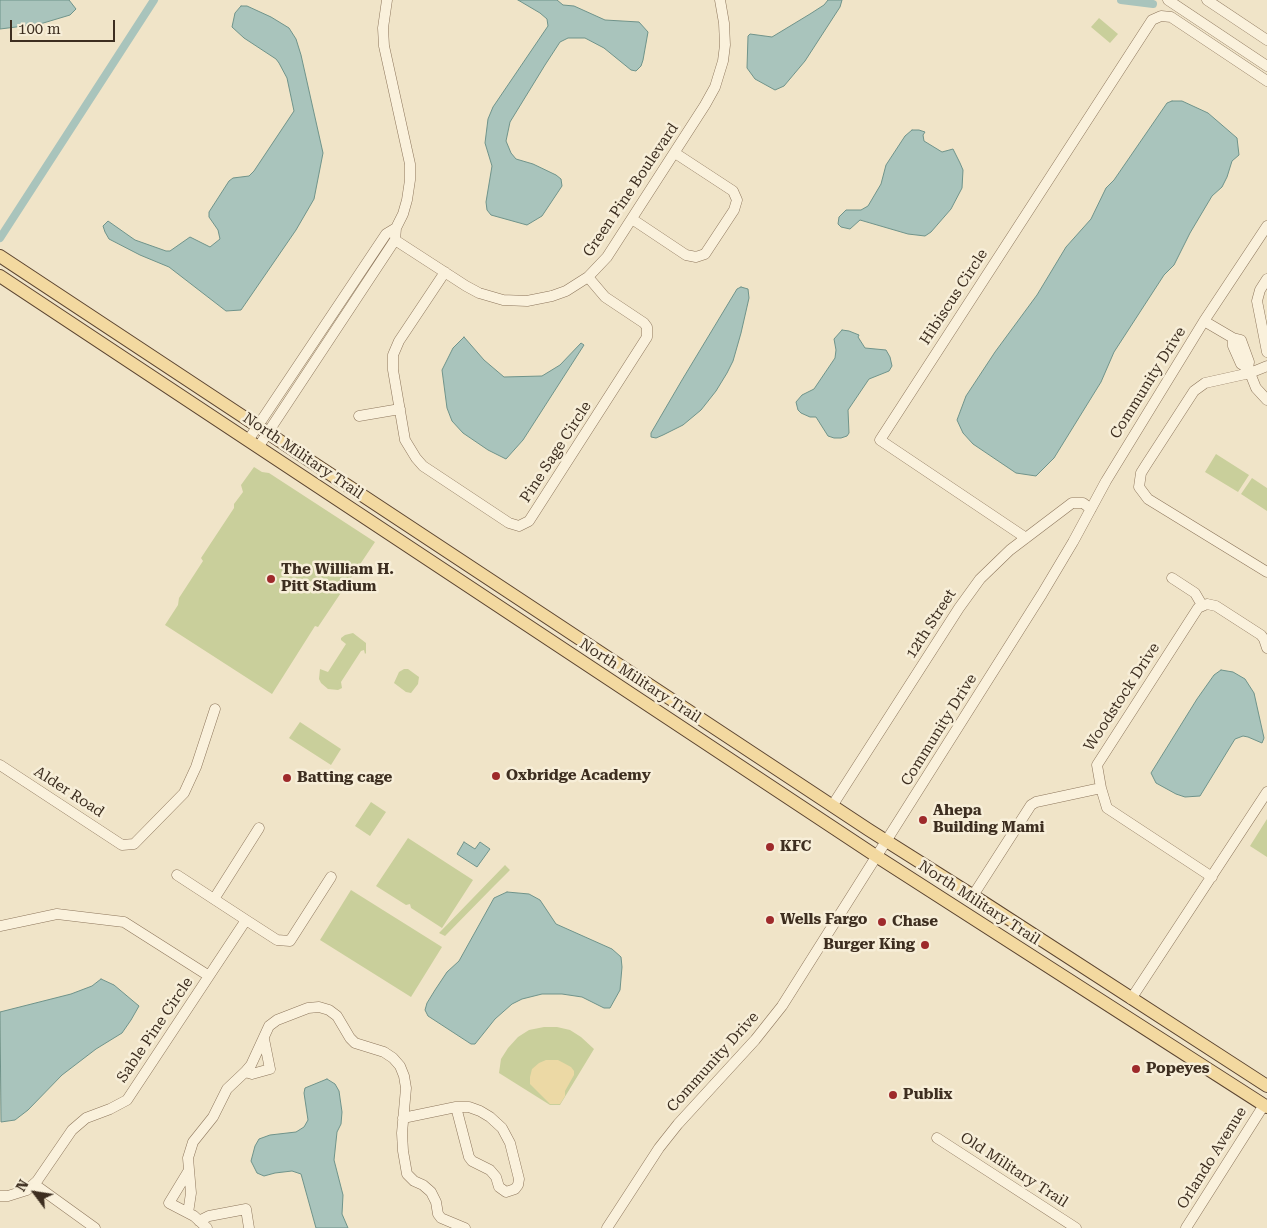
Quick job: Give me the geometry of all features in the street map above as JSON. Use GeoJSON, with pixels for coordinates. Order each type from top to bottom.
{"type":"FeatureCollection","features":[{"type":"Feature","properties":{"kind":"main road","name":"North Military Trail"},"geometry":{"type":"LineString","coordinates":[[0,256],[832,806],[1148,1009],[1266,1094]]}},
{"type":"Feature","properties":{"kind":"main road","name":"North Military Trail"},"geometry":{"type":"LineString","coordinates":[[0,276],[876,856],[1243,1091],[1266,1094]]}},
{"type":"Feature","properties":{"kind":"main road"},"geometry":{"type":"LineString","coordinates":[[566,651],[576,636]]}},
{"type":"Feature","properties":{"kind":"main road"},"geometry":{"type":"LineString","coordinates":[[1105,1003],[1120,1004],[1131,999]]}},
{"type":"Feature","properties":{"kind":"main road"},"geometry":{"type":"LineString","coordinates":[[1124,1015],[1134,1010],[1148,1009]]}},
{"type":"Feature","properties":{"kind":"street"},"geometry":{"type":"LineString","coordinates":[[263,429],[395,240],[396,228],[403,214],[410,180],[410,164],[384,46],[387,0]]}},
{"type":"Feature","properties":{"kind":"street","name":"Green Pine Boulevard"},"geometry":{"type":"LineString","coordinates":[[395,240],[479,293],[493,298],[517,301],[552,296],[566,291],[588,277],[607,257],[710,97],[723,61],[725,34],[720,0]]}},
{"type":"Feature","properties":{"kind":"street"},"geometry":{"type":"LineString","coordinates":[[1168,0],[1267,66]]}},
{"type":"Feature","properties":{"kind":"street"},"geometry":{"type":"LineString","coordinates":[[1207,0],[1267,40]]}},
{"type":"Feature","properties":{"kind":"street","name":"Hibiscus Circle"},"geometry":{"type":"LineString","coordinates":[[1026,538],[880,440],[1156,17],[1171,17],[1267,81]]}},
{"type":"Feature","properties":{"kind":"street"},"geometry":{"type":"LineString","coordinates":[[632,220],[686,255],[696,257],[705,254],[734,210],[737,200],[733,191],[675,153]]}},
{"type":"Feature","properties":{"kind":"street","name":"Community Drive"},"geometry":{"type":"LineString","coordinates":[[607,1228],[659,1148],[678,1124],[755,1040],[782,1006],[1042,594],[1111,473],[1204,321],[1267,226]]}},
{"type":"Feature","properties":{"kind":"street"},"geometry":{"type":"LineString","coordinates":[[254,443],[386,234],[396,228]]}},
{"type":"Feature","properties":{"kind":"street","name":"Pine Sage Circle"},"geometry":{"type":"LineString","coordinates":[[445,272],[394,350],[392,365],[405,440],[423,466],[509,523],[519,526],[529,521],[647,337],[648,332],[644,323],[605,297],[588,277]]}},
{"type":"Feature","properties":{"kind":"street"},"geometry":{"type":"LineString","coordinates":[[1267,279],[1260,290],[1257,301],[1267,352]]}},
{"type":"Feature","properties":{"kind":"street"},"geometry":{"type":"LineString","coordinates":[[1204,321],[1233,338],[1233,346],[1241,364],[1249,371],[1256,388],[1267,400]]}},
{"type":"Feature","properties":{"kind":"street"},"geometry":{"type":"LineString","coordinates":[[1267,366],[1205,383],[1194,391],[1146,465],[1142,473],[1140,487],[1148,499],[1267,572]]}},
{"type":"Feature","properties":{"kind":"street"},"geometry":{"type":"LineString","coordinates":[[359,416],[400,409]]}},
{"type":"Feature","properties":{"kind":"street","name":"12th Street"},"geometry":{"type":"LineString","coordinates":[[832,806],[968,596],[994,564],[1072,502],[1083,503],[1091,509]]}},
{"type":"Feature","properties":{"kind":"street"},"geometry":{"type":"LineString","coordinates":[[1172,578],[1195,593],[1202,605],[1216,606],[1256,632],[1264,639],[1267,648]]}},
{"type":"Feature","properties":{"kind":"street","name":"Woodstock Drive"},"geometry":{"type":"LineString","coordinates":[[1202,605],[1198,608],[1099,760],[1097,770],[1104,804],[1110,811],[1212,877]]}},
{"type":"Feature","properties":{"kind":"street","name":"Alder Road"},"geometry":{"type":"LineString","coordinates":[[0,765],[122,845],[134,844],[184,792],[196,767],[216,709]]}},
{"type":"Feature","properties":{"kind":"street"},"geometry":{"type":"LineString","coordinates":[[972,896],[1031,805],[1036,802],[1101,788]]}},
{"type":"Feature","properties":{"kind":"street"},"geometry":{"type":"LineString","coordinates":[[1131,999],[1212,877],[1263,806],[1267,792]]}},
{"type":"Feature","properties":{"kind":"street"},"geometry":{"type":"LineString","coordinates":[[214,899],[259,828]]}},
{"type":"Feature","properties":{"kind":"street"},"geometry":{"type":"LineString","coordinates":[[177,875],[278,940],[290,941],[331,877]]}},
{"type":"Feature","properties":{"kind":"street","name":"Sable Pine Circle"},"geometry":{"type":"LineString","coordinates":[[0,926],[57,914],[124,922],[209,976],[127,1100],[86,1118],[72,1130],[34,1184],[19,1194],[0,1196]]}},
{"type":"Feature","properties":{"kind":"street"},"geometry":{"type":"LineString","coordinates":[[209,976],[246,920]]}},
{"type":"Feature","properties":{"kind":"street"},"geometry":{"type":"LineString","coordinates":[[188,1213],[190,1193],[189,1152],[193,1142],[213,1117],[227,1089],[245,1072],[264,1039],[266,1031],[277,1020],[314,1007],[324,1008],[333,1012],[355,1043],[384,1052],[400,1066],[406,1088],[403,1118],[403,1151],[407,1174],[414,1181],[432,1192],[438,1214],[441,1218],[465,1228]]}},
{"type":"Feature","properties":{"kind":"street"},"geometry":{"type":"LineString","coordinates":[[245,1072],[252,1074],[270,1070],[264,1039]]}},
{"type":"Feature","properties":{"kind":"street","name":"Orlando Avenue"},"geometry":{"type":"LineString","coordinates":[[1186,1228],[1266,1094]]}},
{"type":"Feature","properties":{"kind":"street"},"geometry":{"type":"LineString","coordinates":[[403,1118],[456,1106],[469,1107],[490,1116],[502,1128],[510,1143],[519,1180],[515,1189],[506,1192],[499,1187],[496,1177],[490,1170],[472,1161],[469,1157],[456,1106]]}},
{"type":"Feature","properties":{"kind":"street","name":"Old Military Trail"},"geometry":{"type":"LineString","coordinates":[[937,1138],[1076,1228]]}},
{"type":"Feature","properties":{"kind":"street"},"geometry":{"type":"LineString","coordinates":[[190,1170],[169,1203],[188,1213],[203,1225],[208,1216],[246,1209],[249,1228]]}},
{"type":"Feature","properties":{"kind":"street"},"geometry":{"type":"LineString","coordinates":[[34,1184],[95,1228]]}},
{"type":"Feature","properties":{"kind":"green space"},"geometry":{"type":"Polygon","coordinates":[[[1099,18],[1118,34],[1110,43],[1091,27],[1099,18]]]}},
{"type":"Feature","properties":{"kind":"green space"},"geometry":{"type":"Polygon","coordinates":[[[1216,454],[1249,475],[1238,492],[1205,472],[1216,454]]]}},
{"type":"Feature","properties":{"kind":"green space","name":"The William H. Pitt Stadium"},"geometry":{"type":"Polygon","coordinates":[[[254,467],[262,472],[269,473],[375,542],[318,627],[315,626],[272,694],[165,625],[178,605],[179,598],[203,561],[201,558],[234,508],[234,504],[243,492],[241,485],[254,467]]]}},
{"type":"Feature","properties":{"kind":"green space"},"geometry":{"type":"Polygon","coordinates":[[[1252,478],[1267,488],[1267,511],[1241,494],[1252,478]]]}},
{"type":"Feature","properties":{"kind":"green space"},"geometry":{"type":"Polygon","coordinates":[[[353,633],[366,643],[366,653],[364,650],[361,651],[341,682],[342,688],[338,690],[328,689],[319,679],[320,669],[328,672],[346,644],[341,638],[353,633]]]}},
{"type":"Feature","properties":{"kind":"green space"},"geometry":{"type":"Polygon","coordinates":[[[408,669],[419,677],[418,684],[411,693],[406,692],[394,683],[399,672],[408,669]]]}},
{"type":"Feature","properties":{"kind":"green space"},"geometry":{"type":"Polygon","coordinates":[[[300,722],[341,749],[331,765],[289,738],[300,722]]]}},
{"type":"Feature","properties":{"kind":"green space"},"geometry":{"type":"Polygon","coordinates":[[[371,802],[386,812],[370,836],[355,826],[371,802]]]}},
{"type":"Feature","properties":{"kind":"green space"},"geometry":{"type":"Polygon","coordinates":[[[1267,819],[1267,857],[1250,846],[1267,819]]]}},
{"type":"Feature","properties":{"kind":"green space"},"geometry":{"type":"Polygon","coordinates":[[[408,838],[473,880],[442,928],[411,908],[410,904],[406,905],[376,886],[408,838]]]}},
{"type":"Feature","properties":{"kind":"green space"},"geometry":{"type":"Polygon","coordinates":[[[505,865],[510,870],[445,936],[439,933],[505,865]]]}},
{"type":"Feature","properties":{"kind":"green space"},"geometry":{"type":"Polygon","coordinates":[[[351,890],[442,947],[411,997],[320,940],[351,890]]]}},
{"type":"Feature","properties":{"kind":"green space"},"geometry":{"type":"Polygon","coordinates":[[[544,1027],[570,1030],[594,1049],[560,1105],[550,1105],[499,1073],[501,1059],[518,1037],[529,1030],[544,1027]]]}},
{"type":"Feature","properties":{"kind":"sand"},"geometry":{"type":"Polygon","coordinates":[[[546,1060],[558,1060],[571,1067],[574,1071],[574,1075],[560,1104],[550,1104],[530,1084],[532,1069],[546,1060]]]}},
{"type":"Feature","properties":{"kind":"water"},"geometry":{"type":"Polygon","coordinates":[[[0,0],[69,0],[76,9],[70,15],[40,24],[0,29],[0,0]]]}},
{"type":"Feature","properties":{"kind":"water"},"geometry":{"type":"Polygon","coordinates":[[[518,0],[557,0],[563,5],[574,6],[605,20],[639,22],[648,32],[643,60],[641,66],[636,71],[631,70],[604,48],[585,38],[568,38],[560,42],[545,65],[510,122],[506,141],[516,159],[533,164],[556,175],[561,179],[562,186],[542,216],[527,225],[491,215],[487,210],[486,202],[492,166],[485,143],[488,119],[493,107],[548,26],[547,19],[518,0]]]}},
{"type":"Feature","properties":{"kind":"water"},"geometry":{"type":"Polygon","coordinates":[[[828,0],[842,0],[840,7],[805,61],[784,86],[775,90],[755,79],[747,68],[748,36],[750,34],[772,37],[824,5],[828,0]]]}},
{"type":"Feature","properties":{"kind":"water"},"geometry":{"type":"Polygon","coordinates":[[[241,6],[247,6],[271,17],[289,28],[296,39],[323,153],[314,199],[296,230],[241,310],[226,311],[169,267],[109,239],[103,226],[108,221],[135,240],[166,251],[170,251],[190,237],[210,247],[220,239],[218,230],[209,217],[209,212],[229,181],[233,178],[249,176],[254,171],[294,111],[287,78],[279,63],[232,27],[235,13],[241,6]]]}},
{"type":"Feature","properties":{"kind":"water"},"geometry":{"type":"Polygon","coordinates":[[[1182,101],[1208,113],[1237,138],[1239,155],[1232,161],[1222,187],[1212,196],[1174,265],[1164,275],[1114,352],[1101,382],[1054,458],[1036,476],[1016,473],[973,444],[963,433],[957,420],[966,396],[995,352],[1037,295],[1066,247],[1091,219],[1106,188],[1114,180],[1167,103],[1182,101]]]}},
{"type":"Feature","properties":{"kind":"water"},"geometry":{"type":"Polygon","coordinates":[[[912,130],[925,132],[923,135],[924,141],[942,152],[953,149],[960,163],[963,170],[962,188],[951,209],[931,232],[925,236],[908,234],[860,220],[850,229],[841,227],[838,224],[839,217],[846,210],[861,210],[868,206],[881,184],[886,165],[905,136],[912,130]]]}},
{"type":"Feature","properties":{"kind":"water"},"geometry":{"type":"Polygon","coordinates":[[[741,287],[748,289],[749,298],[733,361],[727,373],[701,410],[683,425],[656,438],[651,437],[651,433],[682,380],[737,289],[741,287]]]}},
{"type":"Feature","properties":{"kind":"water"},"geometry":{"type":"Polygon","coordinates":[[[842,330],[859,335],[858,337],[865,348],[886,350],[892,366],[889,371],[869,379],[848,410],[849,433],[841,438],[834,438],[828,436],[816,417],[810,417],[801,413],[796,402],[802,395],[814,389],[835,358],[834,339],[842,330]]]}},
{"type":"Feature","properties":{"kind":"water"},"geometry":{"type":"Polygon","coordinates":[[[464,337],[484,360],[504,377],[542,376],[560,365],[581,343],[584,345],[523,440],[506,459],[488,450],[463,433],[452,421],[447,408],[442,370],[453,348],[464,337]]]}},
{"type":"Feature","properties":{"kind":"water"},"geometry":{"type":"Polygon","coordinates":[[[1221,670],[1233,672],[1245,679],[1254,693],[1264,738],[1262,743],[1243,736],[1235,739],[1200,796],[1185,797],[1156,783],[1151,773],[1197,699],[1214,675],[1221,670]]]}},
{"type":"Feature","properties":{"kind":"water"},"geometry":{"type":"Polygon","coordinates":[[[464,842],[475,849],[480,842],[490,849],[477,867],[457,854],[464,842]]]}},
{"type":"Feature","properties":{"kind":"water"},"geometry":{"type":"Polygon","coordinates":[[[507,892],[529,894],[540,900],[556,924],[612,949],[621,957],[620,990],[610,1008],[604,1008],[582,997],[562,994],[542,994],[522,999],[512,1004],[495,1019],[475,1044],[471,1044],[428,1016],[425,1010],[427,1003],[447,972],[459,961],[494,898],[507,892]]]}},
{"type":"Feature","properties":{"kind":"water"},"geometry":{"type":"Polygon","coordinates":[[[101,979],[114,985],[139,1006],[122,1033],[96,1049],[62,1075],[28,1110],[15,1120],[1,1122],[0,1012],[71,994],[92,986],[101,979]]]}},
{"type":"Feature","properties":{"kind":"water"},"geometry":{"type":"Polygon","coordinates":[[[327,1079],[335,1084],[339,1091],[342,1112],[341,1124],[337,1132],[334,1160],[343,1195],[342,1214],[348,1228],[316,1228],[301,1174],[292,1171],[264,1176],[257,1173],[251,1161],[259,1139],[270,1135],[296,1132],[304,1127],[308,1120],[305,1088],[327,1079]]]}},
{"type":"Feature","properties":{"kind":"waterway"},"geometry":{"type":"LineString","coordinates":[[0,238],[154,0]]}},
{"type":"Feature","properties":{"kind":"waterway"},"geometry":{"type":"LineString","coordinates":[[1121,0],[1153,4]]}},
{"type":"Feature","properties":{"kind":"place","name":"The William H. Pitt Stadium"},"geometry":{"type":"Point","coordinates":[271,579]}},
{"type":"Feature","properties":{"kind":"place","name":"Oxbridge Academy"},"geometry":{"type":"Point","coordinates":[496,776]}},
{"type":"Feature","properties":{"kind":"place","name":"Batting cage"},"geometry":{"type":"Point","coordinates":[287,778]}},
{"type":"Feature","properties":{"kind":"place","name":"Ahepa Building Mami"},"geometry":{"type":"Point","coordinates":[923,820]}},
{"type":"Feature","properties":{"kind":"place","name":"KFC"},"geometry":{"type":"Point","coordinates":[770,847]}},
{"type":"Feature","properties":{"kind":"place","name":"Wells Fargo"},"geometry":{"type":"Point","coordinates":[770,920]}},
{"type":"Feature","properties":{"kind":"place","name":"Chase"},"geometry":{"type":"Point","coordinates":[882,922]}},
{"type":"Feature","properties":{"kind":"place","name":"Burger King"},"geometry":{"type":"Point","coordinates":[925,945]}},
{"type":"Feature","properties":{"kind":"place","name":"Popeyes"},"geometry":{"type":"Point","coordinates":[1136,1069]}},
{"type":"Feature","properties":{"kind":"place","name":"Publix"},"geometry":{"type":"Point","coordinates":[893,1095]}}]}
